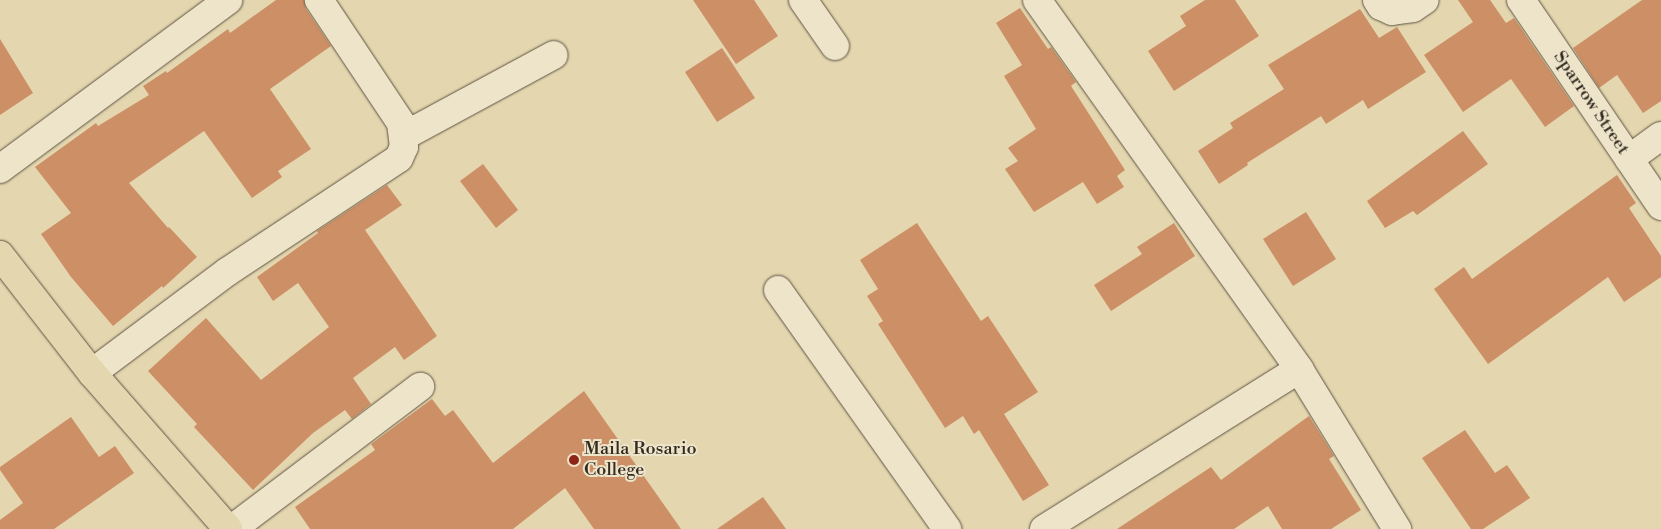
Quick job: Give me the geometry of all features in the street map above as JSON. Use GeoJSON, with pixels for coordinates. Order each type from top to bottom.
{"type":"FeatureCollection","features":[{"type":"Feature","properties":{"kind":"highway"},"geometry":{"type":"LineString","coordinates":[[0,255],[92,373],[228,529]]}},
{"type":"Feature","properties":{"kind":"street"},"geometry":{"type":"LineString","coordinates":[[0,169],[228,0]]}},
{"type":"Feature","properties":{"kind":"street"},"geometry":{"type":"LineString","coordinates":[[92,373],[227,272],[398,158],[404,147],[401,123],[319,0]]}},
{"type":"Feature","properties":{"kind":"street"},"geometry":{"type":"LineString","coordinates":[[803,0],[835,46]]}},
{"type":"Feature","properties":{"kind":"street"},"geometry":{"type":"LineString","coordinates":[[1037,0],[1299,369],[1397,529]]}},
{"type":"Feature","properties":{"kind":"street"},"geometry":{"type":"LineString","coordinates":[[1379,3],[1392,11],[1403,11],[1413,8],[1425,0]]}},
{"type":"Feature","properties":{"kind":"street","name":"Sparrow Street"},"geometry":{"type":"LineString","coordinates":[[1521,0],[1661,206]]}},
{"type":"Feature","properties":{"kind":"street"},"geometry":{"type":"LineString","coordinates":[[404,136],[554,55]]}},
{"type":"Feature","properties":{"kind":"street"},"geometry":{"type":"LineString","coordinates":[[1629,159],[1661,136]]}},
{"type":"Feature","properties":{"kind":"street"},"geometry":{"type":"LineString","coordinates":[[778,290],[948,529]]}},
{"type":"Feature","properties":{"kind":"street"},"geometry":{"type":"LineString","coordinates":[[1044,529],[1299,369]]}},
{"type":"Feature","properties":{"kind":"street"},"geometry":{"type":"LineString","coordinates":[[232,529],[420,387]]}},
{"type":"Feature","properties":{"kind":"building"},"geometry":{"type":"Polygon","coordinates":[[[276,0],[304,0],[306,9],[331,46],[270,89],[311,149],[278,171],[282,177],[252,198],[204,131],[129,183],[168,228],[197,257],[163,288],[162,286],[113,326],[71,277],[41,234],[71,213],[35,167],[96,123],[98,126],[149,95],[143,86],[166,71],[167,73],[228,29],[230,33],[276,0]]]}},
{"type":"Feature","properties":{"kind":"building"},"geometry":{"type":"Polygon","coordinates":[[[693,0],[754,0],[778,36],[736,64],[693,0]]]}},
{"type":"Feature","properties":{"kind":"building"},"geometry":{"type":"Polygon","coordinates":[[[1205,0],[1235,0],[1259,36],[1174,91],[1148,51],[1186,26],[1180,16],[1205,0]]]}},
{"type":"Feature","properties":{"kind":"building"},"geometry":{"type":"Polygon","coordinates":[[[1458,0],[1490,0],[1506,23],[1514,18],[1574,106],[1545,127],[1511,79],[1463,112],[1424,55],[1473,22],[1458,0]]]}},
{"type":"Feature","properties":{"kind":"building"},"geometry":{"type":"Polygon","coordinates":[[[1642,0],[1661,0],[1661,101],[1643,113],[1617,75],[1599,88],[1573,48],[1642,0]]]}},
{"type":"Feature","properties":{"kind":"building"},"geometry":{"type":"Polygon","coordinates":[[[1020,8],[1048,49],[1051,47],[1076,82],[1071,86],[1125,170],[1117,176],[1124,187],[1097,204],[1083,182],[1034,212],[1005,169],[1018,161],[1008,148],[1036,129],[1004,76],[1022,65],[996,23],[1020,8]]]}},
{"type":"Feature","properties":{"kind":"building"},"geometry":{"type":"Polygon","coordinates":[[[1360,9],[1379,38],[1397,27],[1426,72],[1368,109],[1363,100],[1326,124],[1321,116],[1247,163],[1248,165],[1219,184],[1198,151],[1233,128],[1230,123],[1284,89],[1268,65],[1360,9]]]}},
{"type":"Feature","properties":{"kind":"building"},"geometry":{"type":"Polygon","coordinates":[[[0,39],[33,93],[0,115],[0,39]]]}},
{"type":"Feature","properties":{"kind":"building"},"geometry":{"type":"Polygon","coordinates":[[[722,48],[755,98],[717,122],[685,72],[722,48]]]}},
{"type":"Feature","properties":{"kind":"building"},"geometry":{"type":"Polygon","coordinates":[[[1463,131],[1488,164],[1417,215],[1413,211],[1385,228],[1367,201],[1463,131]]]}},
{"type":"Feature","properties":{"kind":"building"},"geometry":{"type":"Polygon","coordinates":[[[483,164],[518,210],[496,228],[460,181],[483,164]]]}},
{"type":"Feature","properties":{"kind":"building"},"geometry":{"type":"Polygon","coordinates":[[[1617,175],[1636,203],[1629,208],[1661,256],[1661,277],[1624,302],[1608,277],[1488,364],[1434,289],[1464,267],[1472,279],[1617,175]]]}},
{"type":"Feature","properties":{"kind":"building"},"geometry":{"type":"Polygon","coordinates":[[[387,185],[402,205],[365,230],[437,336],[404,360],[395,347],[353,378],[371,404],[352,419],[345,410],[313,433],[253,490],[194,427],[197,424],[148,371],[206,318],[261,380],[329,327],[298,283],[273,301],[257,277],[318,233],[317,231],[387,185]]]}},
{"type":"Feature","properties":{"kind":"building"},"geometry":{"type":"Polygon","coordinates":[[[1306,212],[1336,259],[1293,286],[1263,239],[1306,212]]]}},
{"type":"Feature","properties":{"kind":"building"},"geometry":{"type":"Polygon","coordinates":[[[917,223],[981,321],[988,316],[1038,392],[1004,414],[1049,485],[1023,501],[979,430],[974,434],[963,416],[945,428],[878,324],[883,321],[867,296],[878,289],[860,260],[917,223]]]}},
{"type":"Feature","properties":{"kind":"building"},"geometry":{"type":"Polygon","coordinates":[[[1174,223],[1195,256],[1111,311],[1094,285],[1142,254],[1137,247],[1174,223]]]}},
{"type":"Feature","properties":{"kind":"building"},"geometry":{"type":"Polygon","coordinates":[[[584,391],[681,529],[594,529],[565,488],[513,529],[310,529],[295,507],[375,450],[371,444],[432,399],[445,416],[453,410],[493,463],[584,391]]]}},
{"type":"Feature","properties":{"kind":"building"},"geometry":{"type":"Polygon","coordinates":[[[1309,416],[1334,456],[1329,459],[1361,510],[1331,529],[1282,529],[1268,506],[1234,529],[1117,529],[1211,467],[1221,480],[1309,416]]]}},
{"type":"Feature","properties":{"kind":"building"},"geometry":{"type":"Polygon","coordinates":[[[71,417],[99,457],[115,446],[134,473],[54,529],[0,529],[0,520],[23,503],[0,470],[0,467],[71,417]]]}},
{"type":"Feature","properties":{"kind":"building"},"geometry":{"type":"Polygon","coordinates":[[[1465,430],[1495,473],[1507,465],[1530,498],[1483,529],[1471,529],[1422,458],[1465,430]]]}},
{"type":"Feature","properties":{"kind":"building"},"geometry":{"type":"Polygon","coordinates":[[[763,497],[786,529],[717,529],[763,497]]]}},
{"type":"Feature","properties":{"kind":"place","name":"Maila Rosario College"},"geometry":{"type":"Point","coordinates":[574,460]}}]}
